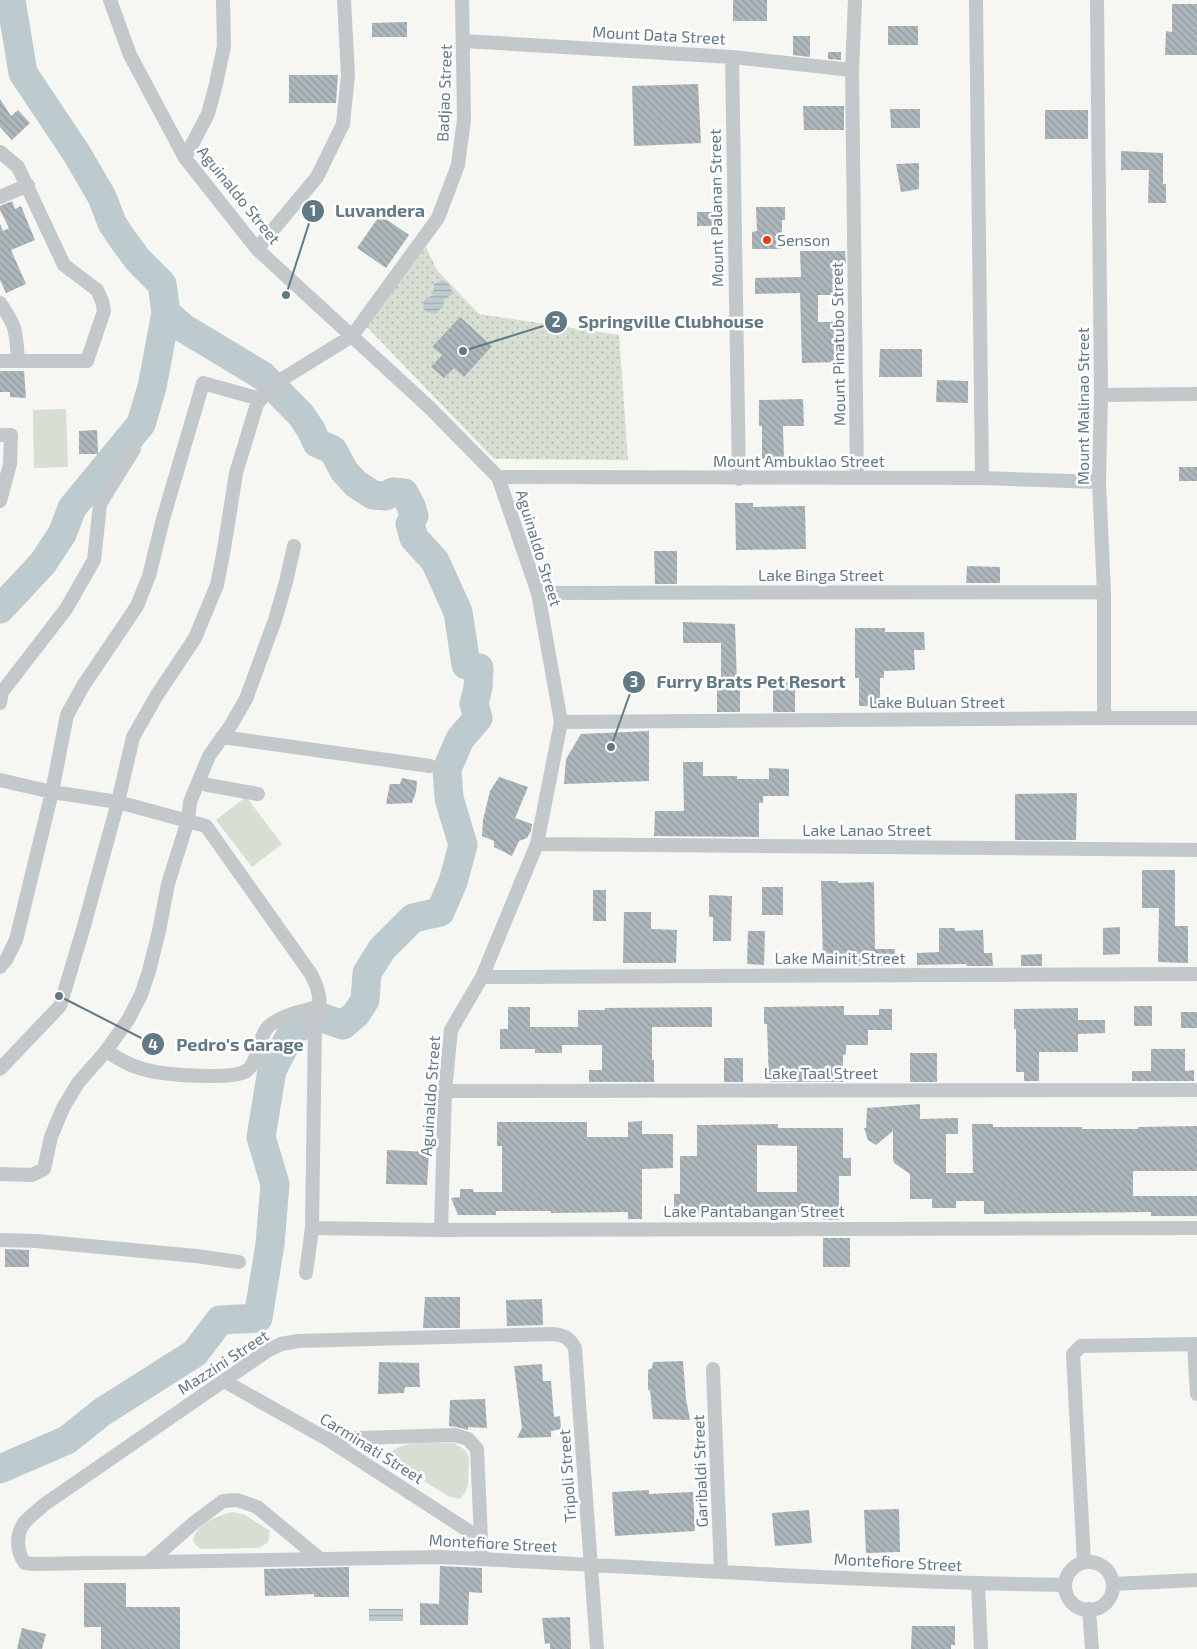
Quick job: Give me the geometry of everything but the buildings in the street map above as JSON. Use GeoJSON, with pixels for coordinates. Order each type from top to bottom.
{"type":"FeatureCollection","features":[{"type":"Feature","properties":{"kind":"street","name":"Aguinaldo Street"},"geometry":{"type":"LineString","coordinates":[[110,0],[130,55],[185,158],[258,249],[430,408],[498,477],[538,593],[561,722],[537,844],[482,977],[452,1030],[445,1091],[442,1230]]}},
{"type":"Feature","properties":{"kind":"street"},"geometry":{"type":"LineString","coordinates":[[185,158],[208,114],[214,92],[224,46],[223,0]]}},
{"type":"Feature","properties":{"kind":"street"},"geometry":{"type":"LineString","coordinates":[[258,249],[317,177],[343,124],[348,75],[344,0]]}},
{"type":"Feature","properties":{"kind":"street","name":"Badjao Street"},"geometry":{"type":"LineString","coordinates":[[352,336],[438,218],[458,165],[464,119],[462,0]]}},
{"type":"Feature","properties":{"kind":"street","name":"Mount Pinatubo Street"},"geometry":{"type":"LineString","coordinates":[[855,0],[852,70],[857,478]]}},
{"type":"Feature","properties":{"kind":"street"},"geometry":{"type":"LineString","coordinates":[[976,0],[982,478]]}},
{"type":"Feature","properties":{"kind":"street","name":"Mount Malinao Street"},"geometry":{"type":"LineString","coordinates":[[1097,0],[1101,395],[1100,482],[1104,592],[1104,718]]}},
{"type":"Feature","properties":{"kind":"street","name":"Mount Data Street"},"geometry":{"type":"LineString","coordinates":[[463,41],[732,57],[852,70]]}},
{"type":"Feature","properties":{"kind":"street","name":"Mount Palanan Street"},"geometry":{"type":"LineString","coordinates":[[732,57],[739,479]]}},
{"type":"Feature","properties":{"kind":"street"},"geometry":{"type":"LineString","coordinates":[[0,152],[18,167],[64,265],[97,290],[104,311],[87,361],[0,361]]}},
{"type":"Feature","properties":{"kind":"street"},"geometry":{"type":"LineString","coordinates":[[0,197],[28,185]]}},
{"type":"Feature","properties":{"kind":"street"},"geometry":{"type":"LineString","coordinates":[[0,303],[12,321],[16,333],[18,361]]}},
{"type":"Feature","properties":{"kind":"street"},"geometry":{"type":"LineString","coordinates":[[0,1069],[60,1006],[118,802],[133,737],[157,695],[196,638],[217,585],[236,473],[257,404],[264,395],[284,378],[352,336]]}},
{"type":"Feature","properties":{"kind":"street"},"geometry":{"type":"LineString","coordinates":[[0,967],[6,960],[16,940],[52,792],[67,715],[137,606],[149,576],[163,519],[203,383],[264,395]]}},
{"type":"Feature","properties":{"kind":"street"},"geometry":{"type":"LineString","coordinates":[[1101,395],[1197,394]]}},
{"type":"Feature","properties":{"kind":"street"},"geometry":{"type":"LineString","coordinates":[[0,501],[10,464],[5,435]]}},
{"type":"Feature","properties":{"kind":"street"},"geometry":{"type":"LineString","coordinates":[[0,703],[2,692],[66,608],[94,560],[100,504],[134,449]]}},
{"type":"Feature","properties":{"kind":"street","name":"Mount Ambuklao Street"},"geometry":{"type":"LineString","coordinates":[[498,477],[739,479],[982,478],[1100,482]]}},
{"type":"Feature","properties":{"kind":"street"},"geometry":{"type":"LineString","coordinates":[[0,1174],[32,1175],[44,1170],[51,1137],[63,1108],[78,1083],[106,1051],[128,1020],[141,995],[159,931],[168,884],[188,820],[190,802],[210,756],[246,699],[275,620],[294,546]]}},
{"type":"Feature","properties":{"kind":"street","name":"Lake Binga Street"},"geometry":{"type":"LineString","coordinates":[[538,593],[1104,592]]}},
{"type":"Feature","properties":{"kind":"street"},"geometry":{"type":"LineString","coordinates":[[1104,718],[1197,718]]}},
{"type":"Feature","properties":{"kind":"street","name":"Lake Buluan Street"},"geometry":{"type":"LineString","coordinates":[[561,722],[1104,718]]}},
{"type":"Feature","properties":{"kind":"street"},"geometry":{"type":"LineString","coordinates":[[222,737],[430,766]]}},
{"type":"Feature","properties":{"kind":"street"},"geometry":{"type":"LineString","coordinates":[[0,780],[52,792],[118,802],[206,826],[311,974],[316,983],[318,1015],[312,1228],[306,1273]]}},
{"type":"Feature","properties":{"kind":"street"},"geometry":{"type":"LineString","coordinates":[[199,782],[258,794]]}},
{"type":"Feature","properties":{"kind":"street","name":"Lake Lanao Street"},"geometry":{"type":"LineString","coordinates":[[537,844],[1197,850]]}},
{"type":"Feature","properties":{"kind":"street","name":"Lake Mainit Street"},"geometry":{"type":"LineString","coordinates":[[482,977],[1197,974]]}},
{"type":"Feature","properties":{"kind":"street"},"geometry":{"type":"LineString","coordinates":[[106,1051],[119,1060],[133,1066],[164,1074],[223,1076],[240,1074],[251,1067],[266,1028],[277,1020],[318,1015]]}},
{"type":"Feature","properties":{"kind":"street","name":"Lake Taal Street"},"geometry":{"type":"LineString","coordinates":[[445,1091],[1197,1090]]}},
{"type":"Feature","properties":{"kind":"street","name":"Lake Pantabangan Street"},"geometry":{"type":"LineString","coordinates":[[312,1228],[442,1230],[1197,1228]]}},
{"type":"Feature","properties":{"kind":"street"},"geometry":{"type":"LineString","coordinates":[[0,1240],[36,1241],[196,1256],[239,1262]]}},
{"type":"Feature","properties":{"kind":"street","name":"Mazzini Street"},"geometry":{"type":"LineString","coordinates":[[18,1548],[19,1534],[24,1523],[45,1504],[281,1344],[298,1341],[552,1334],[564,1336]]}},
{"type":"Feature","properties":{"kind":"street","name":"Tripoli Street"},"geometry":{"type":"LineString","coordinates":[[564,1336],[571,1341],[575,1348],[597,1649]]}},
{"type":"Feature","properties":{"kind":"street"},"geometry":{"type":"LineString","coordinates":[[1084,1562],[1073,1354],[1081,1346],[1195,1344],[1197,1394]]}},
{"type":"Feature","properties":{"kind":"street","name":"Garibaldi Street"},"geometry":{"type":"LineString","coordinates":[[713,1368],[721,1571]]}},
{"type":"Feature","properties":{"kind":"street","name":"Carminati Street"},"geometry":{"type":"LineString","coordinates":[[224,1381],[327,1439],[481,1539]]}},
{"type":"Feature","properties":{"kind":"street"},"geometry":{"type":"LineString","coordinates":[[327,1439],[455,1434],[468,1439],[477,1449],[482,1559]]}},
{"type":"Feature","properties":{"kind":"street"},"geometry":{"type":"LineString","coordinates":[[149,1562],[196,1521],[223,1501],[237,1500],[257,1507],[319,1558]]}},
{"type":"Feature","properties":{"kind":"street","name":"Montefiore Street"},"geometry":{"type":"LineString","coordinates":[[18,1548],[19,1557],[25,1563],[438,1557],[978,1584],[1065,1585]]}},
{"type":"Feature","properties":{"kind":"street"},"geometry":{"type":"LineString","coordinates":[[1084,1562],[1100,1565],[1111,1576],[1113,1584],[1112,1592],[1103,1605],[1089,1610],[1081,1608],[1069,1600],[1065,1585],[1066,1577],[1070,1570],[1084,1562]]}},
{"type":"Feature","properties":{"kind":"street"},"geometry":{"type":"LineString","coordinates":[[1113,1584],[1197,1580]]}},
{"type":"Feature","properties":{"kind":"street"},"geometry":{"type":"LineString","coordinates":[[978,1584],[981,1649]]}},
{"type":"Feature","properties":{"kind":"street"},"geometry":{"type":"LineString","coordinates":[[1089,1610],[1092,1649]]}},
{"type":"Feature","properties":{"kind":"shaded area"},"geometry":{"type":"Polygon","coordinates":[[[426,247],[437,270],[479,314],[619,335],[628,460],[494,459],[366,326],[426,247]]]}},
{"type":"Feature","properties":{"kind":"shaded area"},"geometry":{"type":"Polygon","coordinates":[[[442,280],[450,286],[452,290],[451,295],[445,298],[443,307],[435,314],[426,312],[423,308],[424,300],[433,295],[434,284],[442,280]]]}},
{"type":"Feature","properties":{"kind":"shaded area"},"geometry":{"type":"Polygon","coordinates":[[[66,409],[68,467],[34,468],[33,410],[66,409]]]}},
{"type":"Feature","properties":{"kind":"shaded area"},"geometry":{"type":"Polygon","coordinates":[[[246,797],[282,844],[252,867],[216,820],[246,797]]]}},
{"type":"Feature","properties":{"kind":"shaded area"},"geometry":{"type":"Polygon","coordinates":[[[454,1443],[465,1450],[469,1457],[468,1484],[465,1493],[459,1499],[448,1496],[391,1460],[389,1454],[394,1449],[410,1444],[454,1443]]]}},
{"type":"Feature","properties":{"kind":"shaded area"},"geometry":{"type":"Polygon","coordinates":[[[233,1512],[245,1515],[270,1531],[268,1542],[259,1548],[200,1549],[193,1541],[198,1529],[208,1521],[233,1512]]]}},
{"type":"Feature","properties":{"kind":"shaded area"},"geometry":{"type":"Polygon","coordinates":[[[369,1609],[403,1609],[403,1621],[369,1621],[369,1609]]]}},
{"type":"Feature","properties":{"kind":"waterway"},"geometry":{"type":"LineString","coordinates":[[0,609],[43,563],[62,534],[72,508],[141,424],[152,387],[166,313],[162,284],[138,260],[121,237],[112,223],[102,197],[77,154],[23,73],[11,0]]}},
{"type":"Feature","properties":{"kind":"waterway"},"geometry":{"type":"LineString","coordinates":[[0,1469],[67,1440],[102,1412],[195,1353],[220,1320],[258,1318],[270,1244],[275,1184],[261,1137],[272,1070],[293,1030],[320,1017],[343,1025],[356,1014],[365,1000],[367,973],[382,949],[413,918],[440,912],[453,882],[463,845],[449,798],[447,769],[460,739],[478,718],[474,704],[478,687],[479,668],[466,665],[458,612],[435,561],[414,538],[410,524],[414,516],[404,493],[393,492],[386,496],[373,495],[356,484],[344,471],[333,450],[317,443],[301,415],[263,376],[185,329],[166,313]]}},
{"type":"Feature","properties":{"kind":"place","name":"Senson"},"geometry":{"type":"Point","coordinates":[767,240]}},
{"type":"Feature","properties":{"kind":"place","name":"Luvandera"},"geometry":{"type":"Point","coordinates":[286,295]}},
{"type":"Feature","properties":{"kind":"place","name":"Springville Clubhouse"},"geometry":{"type":"Point","coordinates":[463,351]}},
{"type":"Feature","properties":{"kind":"place","name":"Furry Brats Pet Resort"},"geometry":{"type":"Point","coordinates":[611,747]}},
{"type":"Feature","properties":{"kind":"place","name":"Pedro's Garage"},"geometry":{"type":"Point","coordinates":[59,996]}}]}
